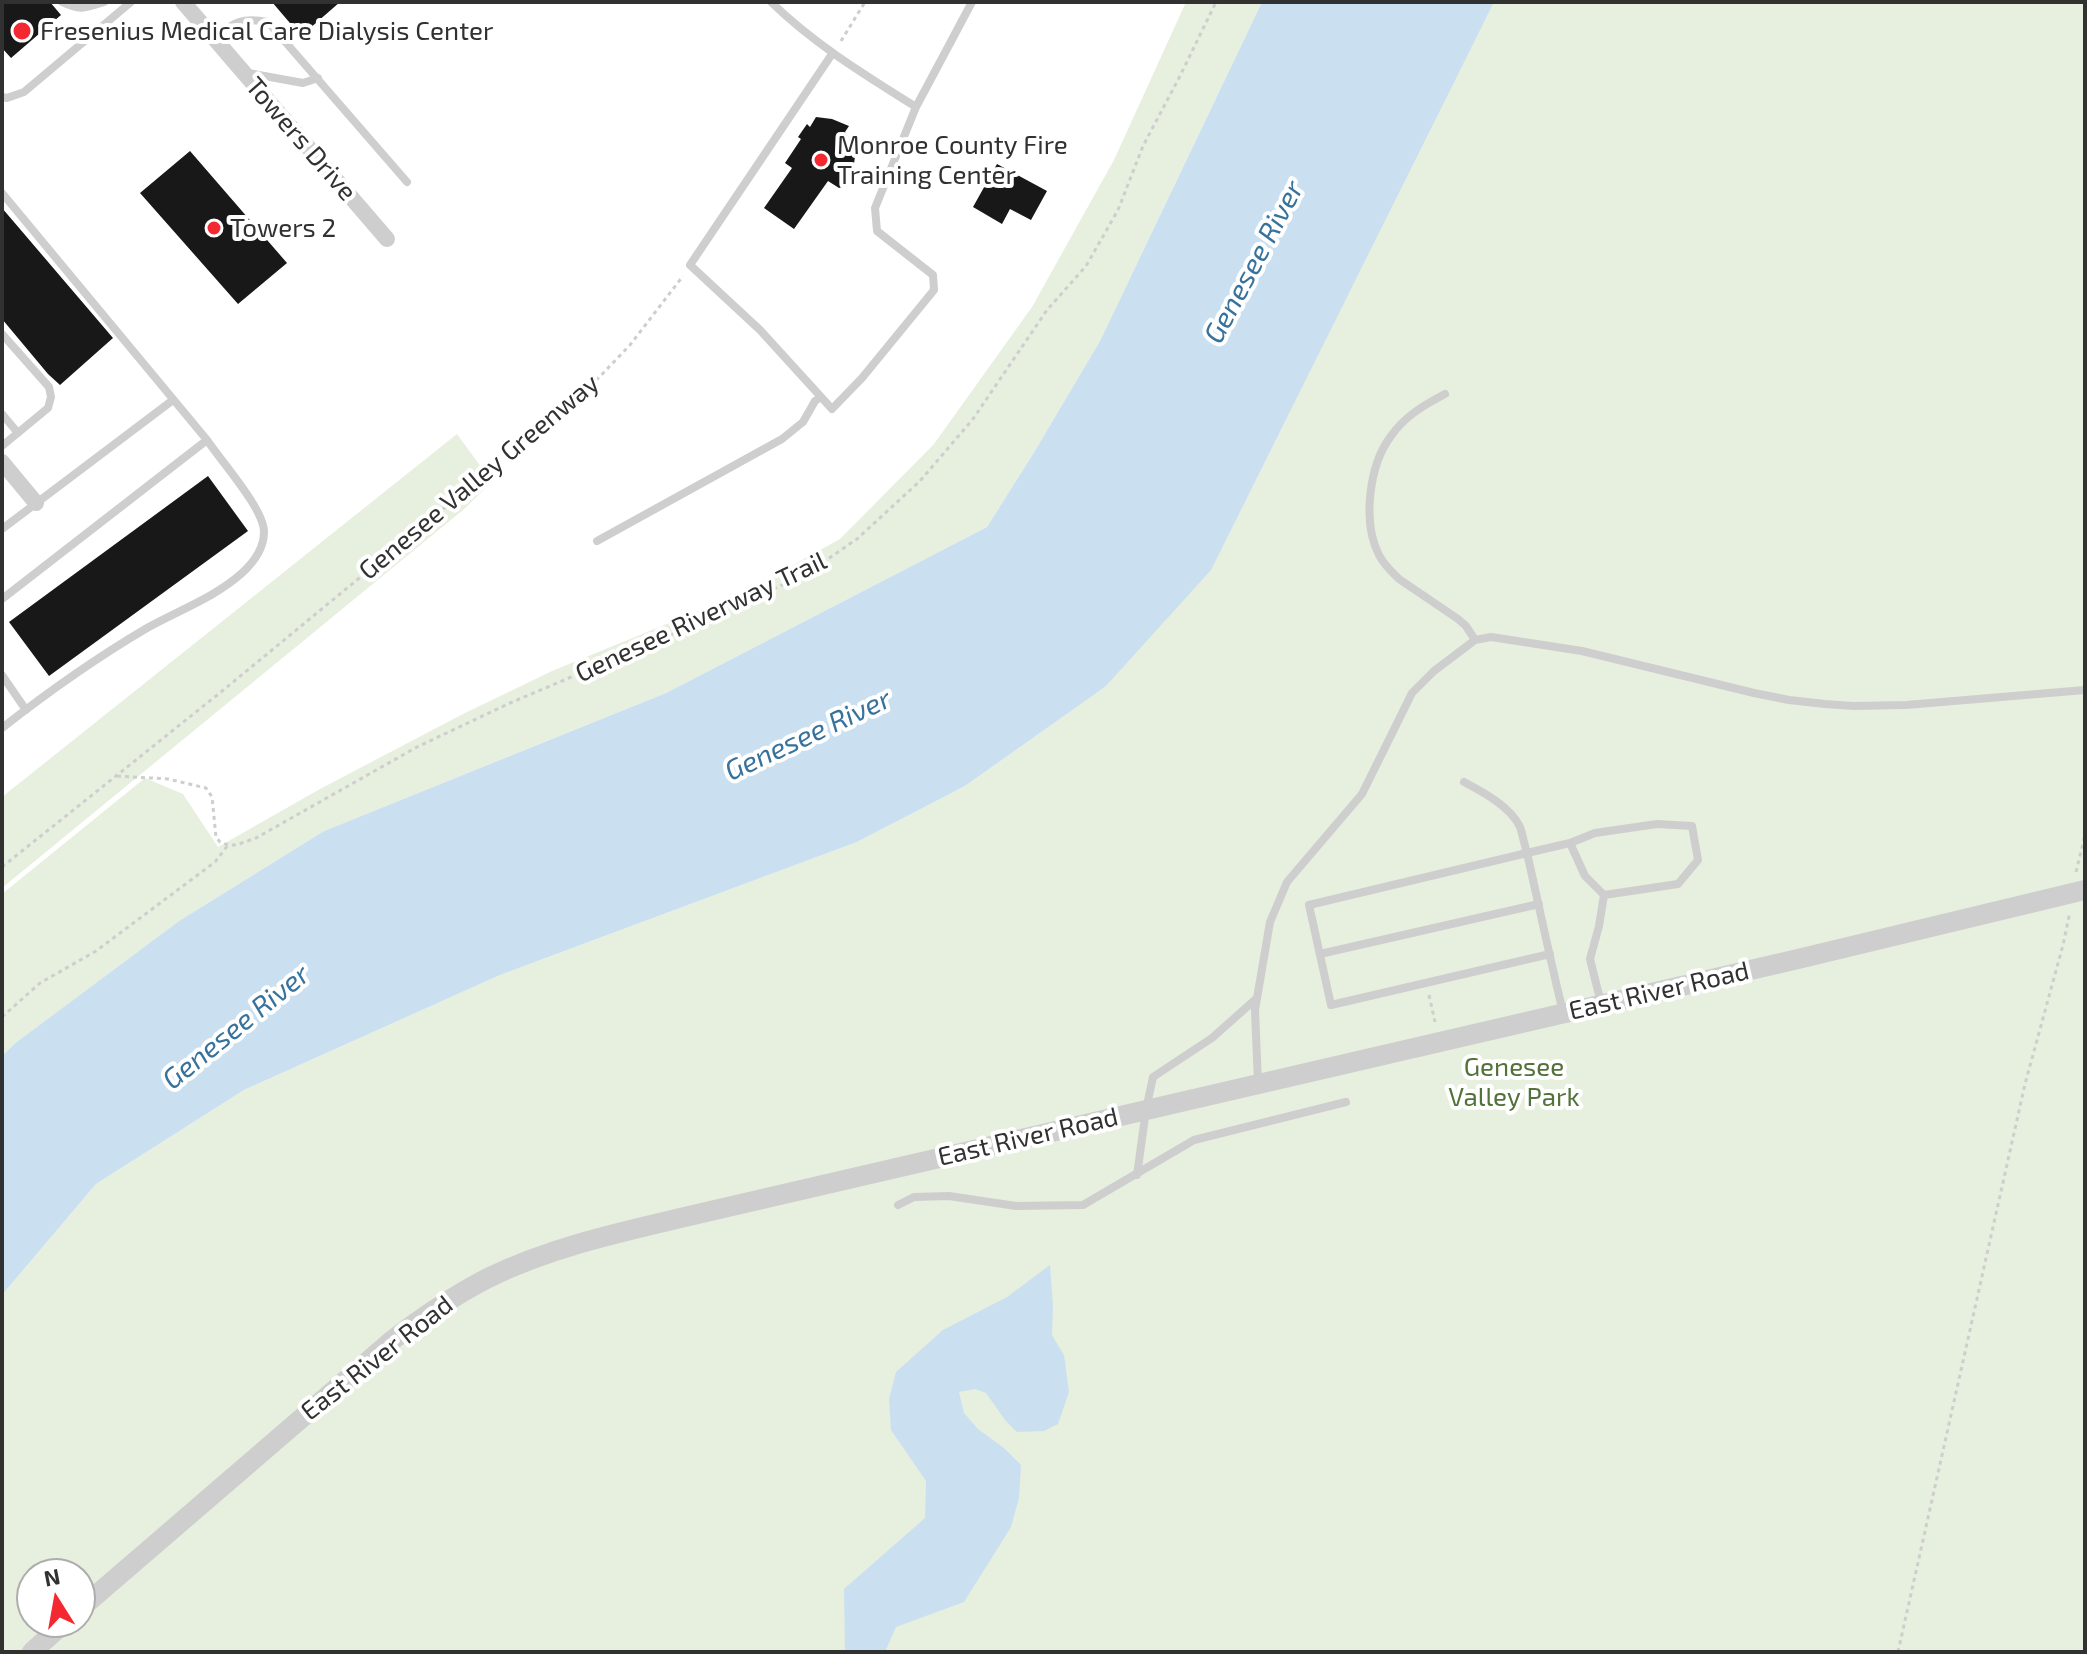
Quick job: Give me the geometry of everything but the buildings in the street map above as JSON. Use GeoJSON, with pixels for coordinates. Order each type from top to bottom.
{"type":"FeatureCollection","features":[{"type":"Feature","properties":{"kind":"street","name":"Towers Drive"},"geometry":{"type":"LineString","coordinates":[[183,2],[387,239]]}},
{"type":"Feature","properties":{"kind":"street"},"geometry":{"type":"LineString","coordinates":[[2,462],[36,503]]}},
{"type":"Feature","properties":{"kind":"street","name":"East River Road"},"geometry":{"type":"LineString","coordinates":[[96,1595],[390,1342],[427,1314],[489,1278],[541,1256],[610,1236],[2079,891]]}},
{"type":"Feature","properties":{"kind":"street"},"geometry":{"type":"LineString","coordinates":[[32,1652],[47,1638]]}},
{"type":"Feature","properties":{"kind":"lane"},"geometry":{"type":"LineString","coordinates":[[62,2],[74,9],[104,2],[115,15]]}},
{"type":"Feature","properties":{"kind":"lane"},"geometry":{"type":"LineString","coordinates":[[2,97],[24,92],[131,2]]}},
{"type":"Feature","properties":{"kind":"lane"},"geometry":{"type":"LineString","coordinates":[[771,2],[832,54],[916,107]]}},
{"type":"Feature","properties":{"kind":"lane"},"geometry":{"type":"LineString","coordinates":[[832,54],[690,265],[760,330],[832,409],[862,378],[934,290],[933,275],[877,231],[875,208],[916,107],[972,2]]}},
{"type":"Feature","properties":{"kind":"lane"},"geometry":{"type":"LineString","coordinates":[[213,37],[236,22],[250,19],[268,22],[407,182]]}},
{"type":"Feature","properties":{"kind":"lane"},"geometry":{"type":"LineString","coordinates":[[244,72],[303,83],[318,78]]}},
{"type":"Feature","properties":{"kind":"lane"},"geometry":{"type":"LineString","coordinates":[[2,193],[207,440],[260,513],[264,529],[262,548],[243,572],[216,593],[110,650],[2,728]]}},
{"type":"Feature","properties":{"kind":"lane"},"geometry":{"type":"LineString","coordinates":[[2,334],[49,387],[51,397],[48,408],[2,446]]}},
{"type":"Feature","properties":{"kind":"lane"},"geometry":{"type":"LineString","coordinates":[[1445,394],[1413,412],[1383,447],[1373,473],[1371,522],[1376,547],[1391,571],[1458,619],[1475,640]]}},
{"type":"Feature","properties":{"kind":"lane"},"geometry":{"type":"LineString","coordinates":[[597,541],[782,439],[803,422],[815,401],[821,397]]}},
{"type":"Feature","properties":{"kind":"lane"},"geometry":{"type":"LineString","coordinates":[[2,529],[173,400]]}},
{"type":"Feature","properties":{"kind":"lane"},"geometry":{"type":"LineString","coordinates":[[2,414],[18,433]]}},
{"type":"Feature","properties":{"kind":"lane"},"geometry":{"type":"LineString","coordinates":[[2,599],[207,440]]}},
{"type":"Feature","properties":{"kind":"lane"},"geometry":{"type":"LineString","coordinates":[[1258,1084],[1255,1010],[1270,922],[1287,882],[1362,794],[1412,693],[1434,671],[1475,640],[1491,637],[1582,651],[1754,693],[1815,703],[1906,705],[2085,690]]}},
{"type":"Feature","properties":{"kind":"lane"},"geometry":{"type":"LineString","coordinates":[[2,675],[26,710]]}},
{"type":"Feature","properties":{"kind":"lane"},"geometry":{"type":"LineString","coordinates":[[1464,782],[1492,797],[1519,824],[1564,1013]]}},
{"type":"Feature","properties":{"kind":"lane"},"geometry":{"type":"LineString","coordinates":[[1550,954],[1331,1005],[1309,905],[1570,843],[1595,833],[1657,824],[1692,826],[1698,860],[1678,884],[1604,895]]}},
{"type":"Feature","properties":{"kind":"lane"},"geometry":{"type":"LineString","coordinates":[[1570,843],[1585,876],[1604,895]]}},
{"type":"Feature","properties":{"kind":"lane"},"geometry":{"type":"LineString","coordinates":[[1602,1004],[1590,959],[1604,895]]}},
{"type":"Feature","properties":{"kind":"lane"},"geometry":{"type":"LineString","coordinates":[[1320,954],[1539,904]]}},
{"type":"Feature","properties":{"kind":"lane"},"geometry":{"type":"LineString","coordinates":[[1137,1175],[1153,1077],[1212,1038],[1257,998]]}},
{"type":"Feature","properties":{"kind":"lane"},"geometry":{"type":"LineString","coordinates":[[898,1205],[914,1197],[949,1196],[1016,1206],[1083,1205],[1194,1140],[1346,1102]]}},
{"type":"Feature","properties":{"kind":"path"},"geometry":{"type":"LineString","coordinates":[[832,54],[865,2]]}},
{"type":"Feature","properties":{"kind":"path","name":"Genesee Riverway Trail"},"geometry":{"type":"LineString","coordinates":[[228,845],[256,838],[438,736],[806,574],[857,539],[920,481],[973,419],[1047,310],[1086,266],[1118,210],[1143,146],[1216,2]]}},
{"type":"Feature","properties":{"kind":"path","name":"Genesee Valley Greenway"},"geometry":{"type":"LineString","coordinates":[[2,867],[585,392],[643,330],[690,265]]}},
{"type":"Feature","properties":{"kind":"path"},"geometry":{"type":"LineString","coordinates":[[2,1017],[40,983],[96,951],[215,862],[228,845],[216,837],[212,797],[206,788],[168,779],[117,776]]}},
{"type":"Feature","properties":{"kind":"path"},"geometry":{"type":"LineString","coordinates":[[1898,1652],[2022,1100],[2079,891],[2077,866],[2085,835]]}},
{"type":"Feature","properties":{"kind":"path"},"geometry":{"type":"LineString","coordinates":[[1432,1008],[1437,1030]]}},
{"type":"Feature","properties":{"kind":"green space"},"geometry":{"type":"Polygon","coordinates":[[[1186,2],[1262,2],[1100,341],[987,527],[666,693],[324,831],[179,921],[2,1056],[2,894],[145,778],[183,794],[218,847],[463,714],[552,671],[740,594],[840,539],[934,444],[1032,307],[1114,160],[1186,2]]]}},
{"type":"Feature","properties":{"kind":"green space","name":"Genesee Valley Park"},"geometry":{"type":"Polygon","coordinates":[[[1494,2],[2085,2],[2085,1652],[2,1652],[2,1295],[96,1184],[244,1090],[500,975],[857,842],[965,786],[1105,687],[1462,64],[1494,2]]]}},
{"type":"Feature","properties":{"kind":"green space"},"geometry":{"type":"Polygon","coordinates":[[[457,434],[492,482],[463,510],[2,888],[2,797],[457,434]]]}},
{"type":"Feature","properties":{"kind":"water","name":"Genesee River"},"geometry":{"type":"Polygon","coordinates":[[[1262,2],[1494,2],[1211,570],[1105,687],[965,786],[857,842],[500,975],[244,1090],[96,1184],[2,1295],[2,1056],[14,1044],[179,921],[324,831],[666,693],[987,527],[1100,341],[1262,2]]]}},
{"type":"Feature","properties":{"kind":"water"},"geometry":{"type":"Polygon","coordinates":[[[1050,1265],[1052,1335],[1064,1355],[1069,1392],[1058,1424],[1044,1431],[1017,1432],[986,1393],[975,1389],[959,1392],[964,1413],[1021,1465],[1019,1498],[1011,1527],[964,1602],[896,1627],[885,1652],[845,1652],[844,1589],[925,1518],[926,1481],[891,1430],[889,1399],[896,1372],[943,1330],[1007,1297],[1050,1265]]]}},
{"type":"Feature","properties":{"kind":"place","name":"Fresenius Medical Care Dialysis Center"},"geometry":{"type":"Point","coordinates":[22,31]}},
{"type":"Feature","properties":{"kind":"place","name":"Monroe County Fire Training Center"},"geometry":{"type":"Point","coordinates":[821,160]}},
{"type":"Feature","properties":{"kind":"place","name":"Towers 2"},"geometry":{"type":"Point","coordinates":[214,228]}}]}
